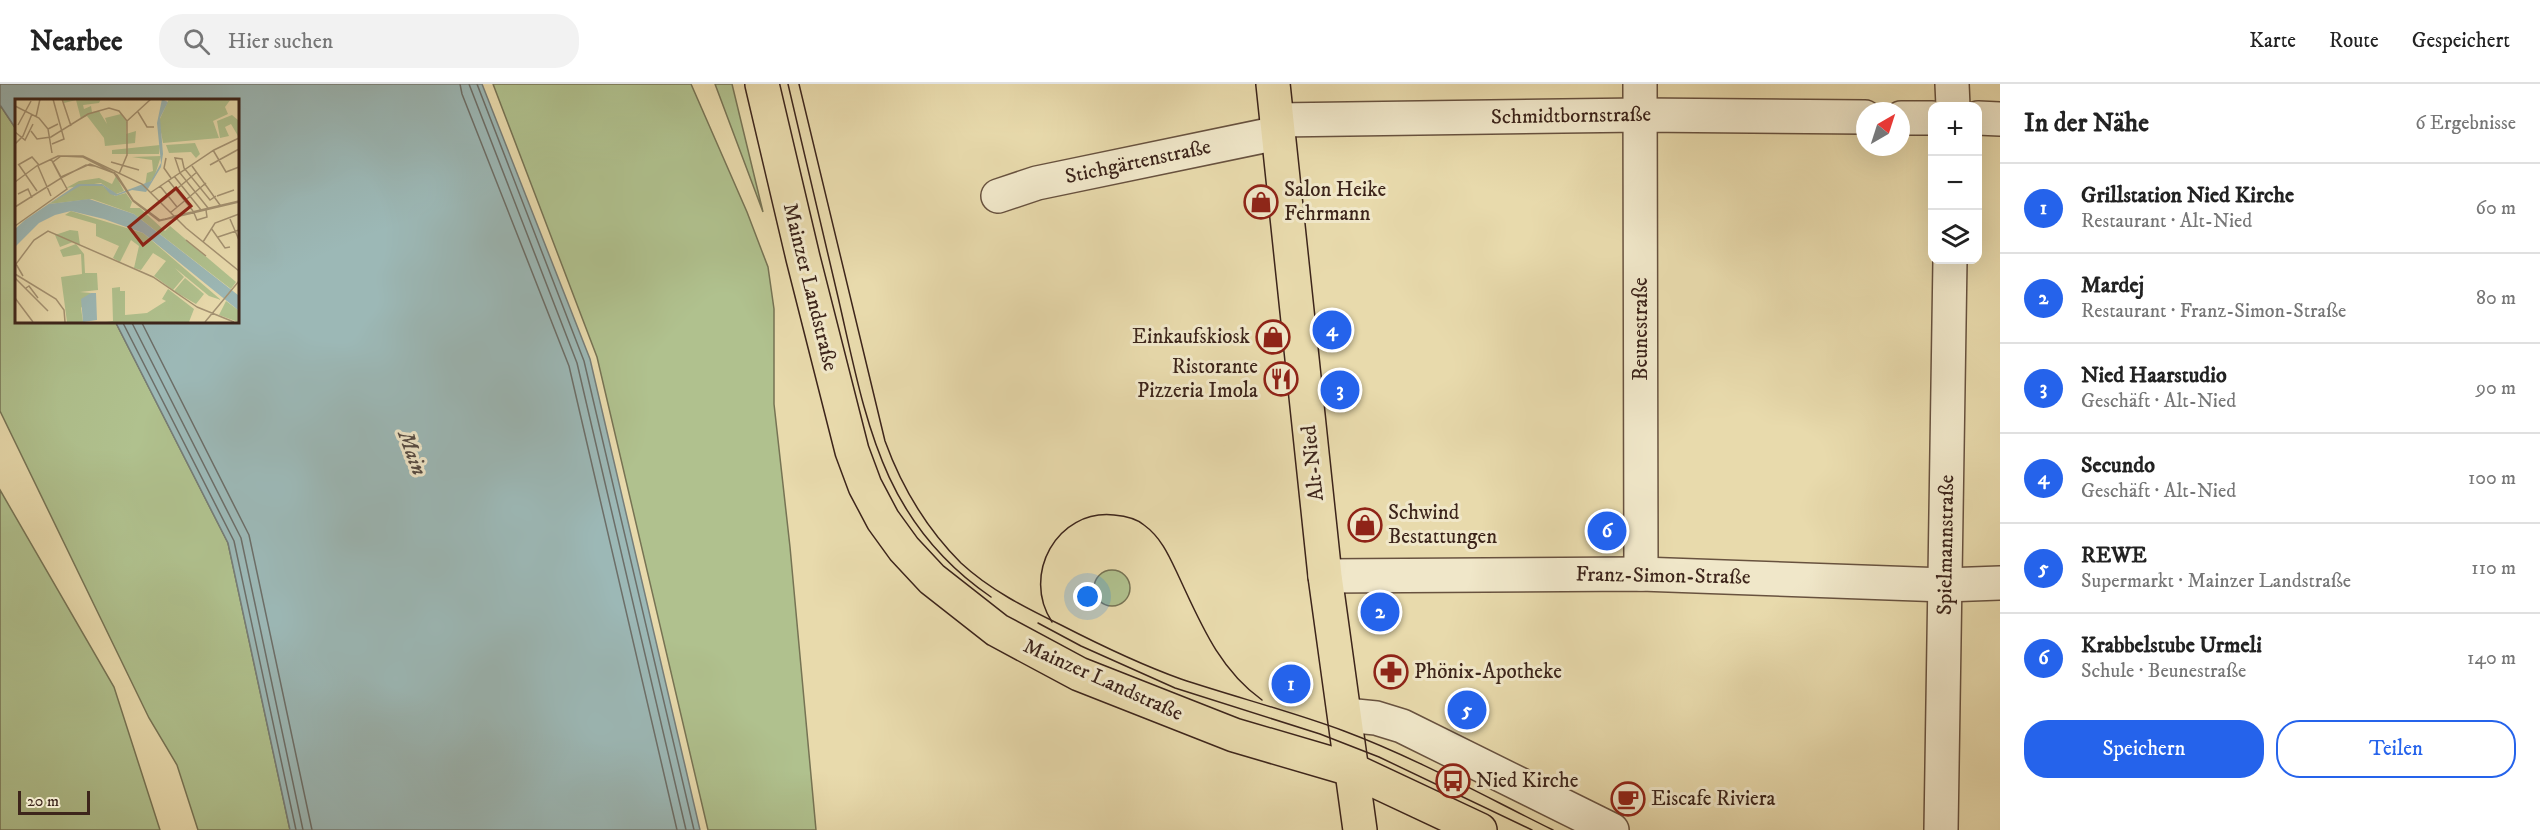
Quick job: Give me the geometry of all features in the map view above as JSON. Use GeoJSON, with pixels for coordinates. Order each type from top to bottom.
{"type":"FeatureCollection","features":[{"type":"Feature","properties":{"kind":"main road","name":"Mainzer Landstraße"},"geometry":{"type":"LineString","coordinates":[[762,84],[802,258],[852,451],[865,486],[883,520],[904,549],[932,579],[997,630],[1079,674],[1214,728],[1300,756],[1350,769],[1480,830]]}},
{"type":"Feature","properties":{"kind":"main road","name":"Alt-Nied"},"geometry":{"type":"LineString","coordinates":[[1273,84],[1326,576],[1346,715],[1350,769],[1360,830]]}},
{"type":"Feature","properties":{"kind":"street"},"geometry":{"type":"LineString","coordinates":[[1952,84],[1953,102]]}},
{"type":"Feature","properties":{"kind":"street","name":"Schmidtbornstraße"},"geometry":{"type":"LineString","coordinates":[[1277,127],[1640,100],[1856,116]]}},
{"type":"Feature","properties":{"kind":"street","name":"Beunestraße"},"geometry":{"type":"LineString","coordinates":[[1640,100],[1641,574]]}},
{"type":"Feature","properties":{"kind":"street"},"geometry":{"type":"LineString","coordinates":[[1910,118],[1928,118]]}},
{"type":"Feature","properties":{"kind":"street"},"geometry":{"type":"LineString","coordinates":[[1982,118],[2000,119]]}},
{"type":"Feature","properties":{"kind":"street","name":"Stichgärtenstraße"},"geometry":{"type":"LineString","coordinates":[[998,195],[1037,183],[1277,127]]}},
{"type":"Feature","properties":{"kind":"street","name":"Spielmannstraße"},"geometry":{"type":"LineString","coordinates":[[1941,830],[1950,264]]}},
{"type":"Feature","properties":{"kind":"street","name":"Franz-Simon-Straße"},"geometry":{"type":"LineString","coordinates":[[1326,576],[1641,574],[1945,585],[2000,583]]}},
{"type":"Feature","properties":{"kind":"street"},"geometry":{"type":"LineString","coordinates":[[1346,715],[1376,718],[1402,726],[1612,830]]}},
{"type":"Feature","properties":{"kind":"green space"},"geometry":{"type":"Polygon","coordinates":[[[493,84],[691,84],[747,212],[768,267],[774,309],[774,404],[790,547],[816,830],[708,830],[597,357],[493,84]]]}},
{"type":"Feature","properties":{"kind":"green space"},"geometry":{"type":"Polygon","coordinates":[[[715,84],[732,84],[763,212],[715,84]]]}},
{"type":"Feature","properties":{"kind":"green space"},"geometry":{"type":"Polygon","coordinates":[[[0,105],[15,128],[15,322],[116,322],[228,543],[290,830],[198,830],[177,765],[149,718],[0,411],[0,105]]]}},
{"type":"Feature","properties":{"kind":"green space"},"geometry":{"type":"Polygon","coordinates":[[[0,490],[114,687],[160,830],[0,830],[0,490]]]}},
{"type":"Feature","properties":{"kind":"green space"},"geometry":{"type":"Polygon","coordinates":[[[1112,570],[1124,576],[1130,588],[1124,600],[1112,606],[1100,600],[1094,588],[1100,576],[1112,570]]]}},
{"type":"Feature","properties":{"kind":"water","name":"Main"},"geometry":{"type":"Polygon","coordinates":[[[0,84],[482,84],[590,359],[700,830],[290,830],[228,543],[116,322],[238,322],[238,99],[15,99],[15,128],[0,105],[0,84]]]}},
{"type":"Feature","properties":{"kind":"tram line"},"geometry":{"type":"LineString","coordinates":[[788,84],[858,384],[883,464],[901,501],[924,535],[954,567],[991,597]]}},
{"type":"Feature","properties":{"kind":"tram line"},"geometry":{"type":"LineString","coordinates":[[799,84],[885,441],[899,475],[916,506],[948,550],[961,563],[984,582],[1009,598],[1120,654],[1181,679],[1344,731],[1424,765],[1553,830]]}},
{"type":"Feature","properties":{"kind":"tram line"},"geometry":{"type":"LineString","coordinates":[[1052,622],[1043,604],[1041,585],[1043,566],[1050,549],[1061,534],[1076,523],[1094,516],[1114,515],[1134,519],[1150,530],[1165,549],[1204,628],[1223,660],[1247,688],[1262,700]]}},
{"type":"Feature","properties":{"kind":"tram line"},"geometry":{"type":"LineString","coordinates":[[1038,623],[1081,646],[1175,688],[1320,734],[1379,757],[1532,830]]}},
{"type":"Feature","properties":{"kind":"place","name":"Salon Heike Fehrmann"},"geometry":{"type":"Point","coordinates":[1261,202]}},
{"type":"Feature","properties":{"kind":"place","name":"Secundo"},"geometry":{"type":"Point","coordinates":[1332,330]}},
{"type":"Feature","properties":{"kind":"place","name":"Einkaufskiosk"},"geometry":{"type":"Point","coordinates":[1273,337]}},
{"type":"Feature","properties":{"kind":"place","name":"Ristorante Pizzeria Imola"},"geometry":{"type":"Point","coordinates":[1281,379]}},
{"type":"Feature","properties":{"kind":"place","name":"Nied Haarstudio"},"geometry":{"type":"Point","coordinates":[1340,390]}},
{"type":"Feature","properties":{"kind":"place","name":"Schwind Bestattungen"},"geometry":{"type":"Point","coordinates":[1365,525]}},
{"type":"Feature","properties":{"kind":"place","name":"Krabbelstube Urmeli"},"geometry":{"type":"Point","coordinates":[1607,531]}},
{"type":"Feature","properties":{"kind":"place","name":"Mardej"},"geometry":{"type":"Point","coordinates":[1380,612]}},
{"type":"Feature","properties":{"kind":"place","name":"Phönix-Apotheke"},"geometry":{"type":"Point","coordinates":[1391,672]}},
{"type":"Feature","properties":{"kind":"place","name":"Grillstation Nied Kirche"},"geometry":{"type":"Point","coordinates":[1291,684]}},
{"type":"Feature","properties":{"kind":"place","name":"REWE"},"geometry":{"type":"Point","coordinates":[1467,710]}},
{"type":"Feature","properties":{"kind":"place","name":"Nied Kirche"},"geometry":{"type":"Point","coordinates":[1453,781]}},
{"type":"Feature","properties":{"kind":"place","name":"Eiscafe Riviera"},"geometry":{"type":"Point","coordinates":[1628,799]}}]}
